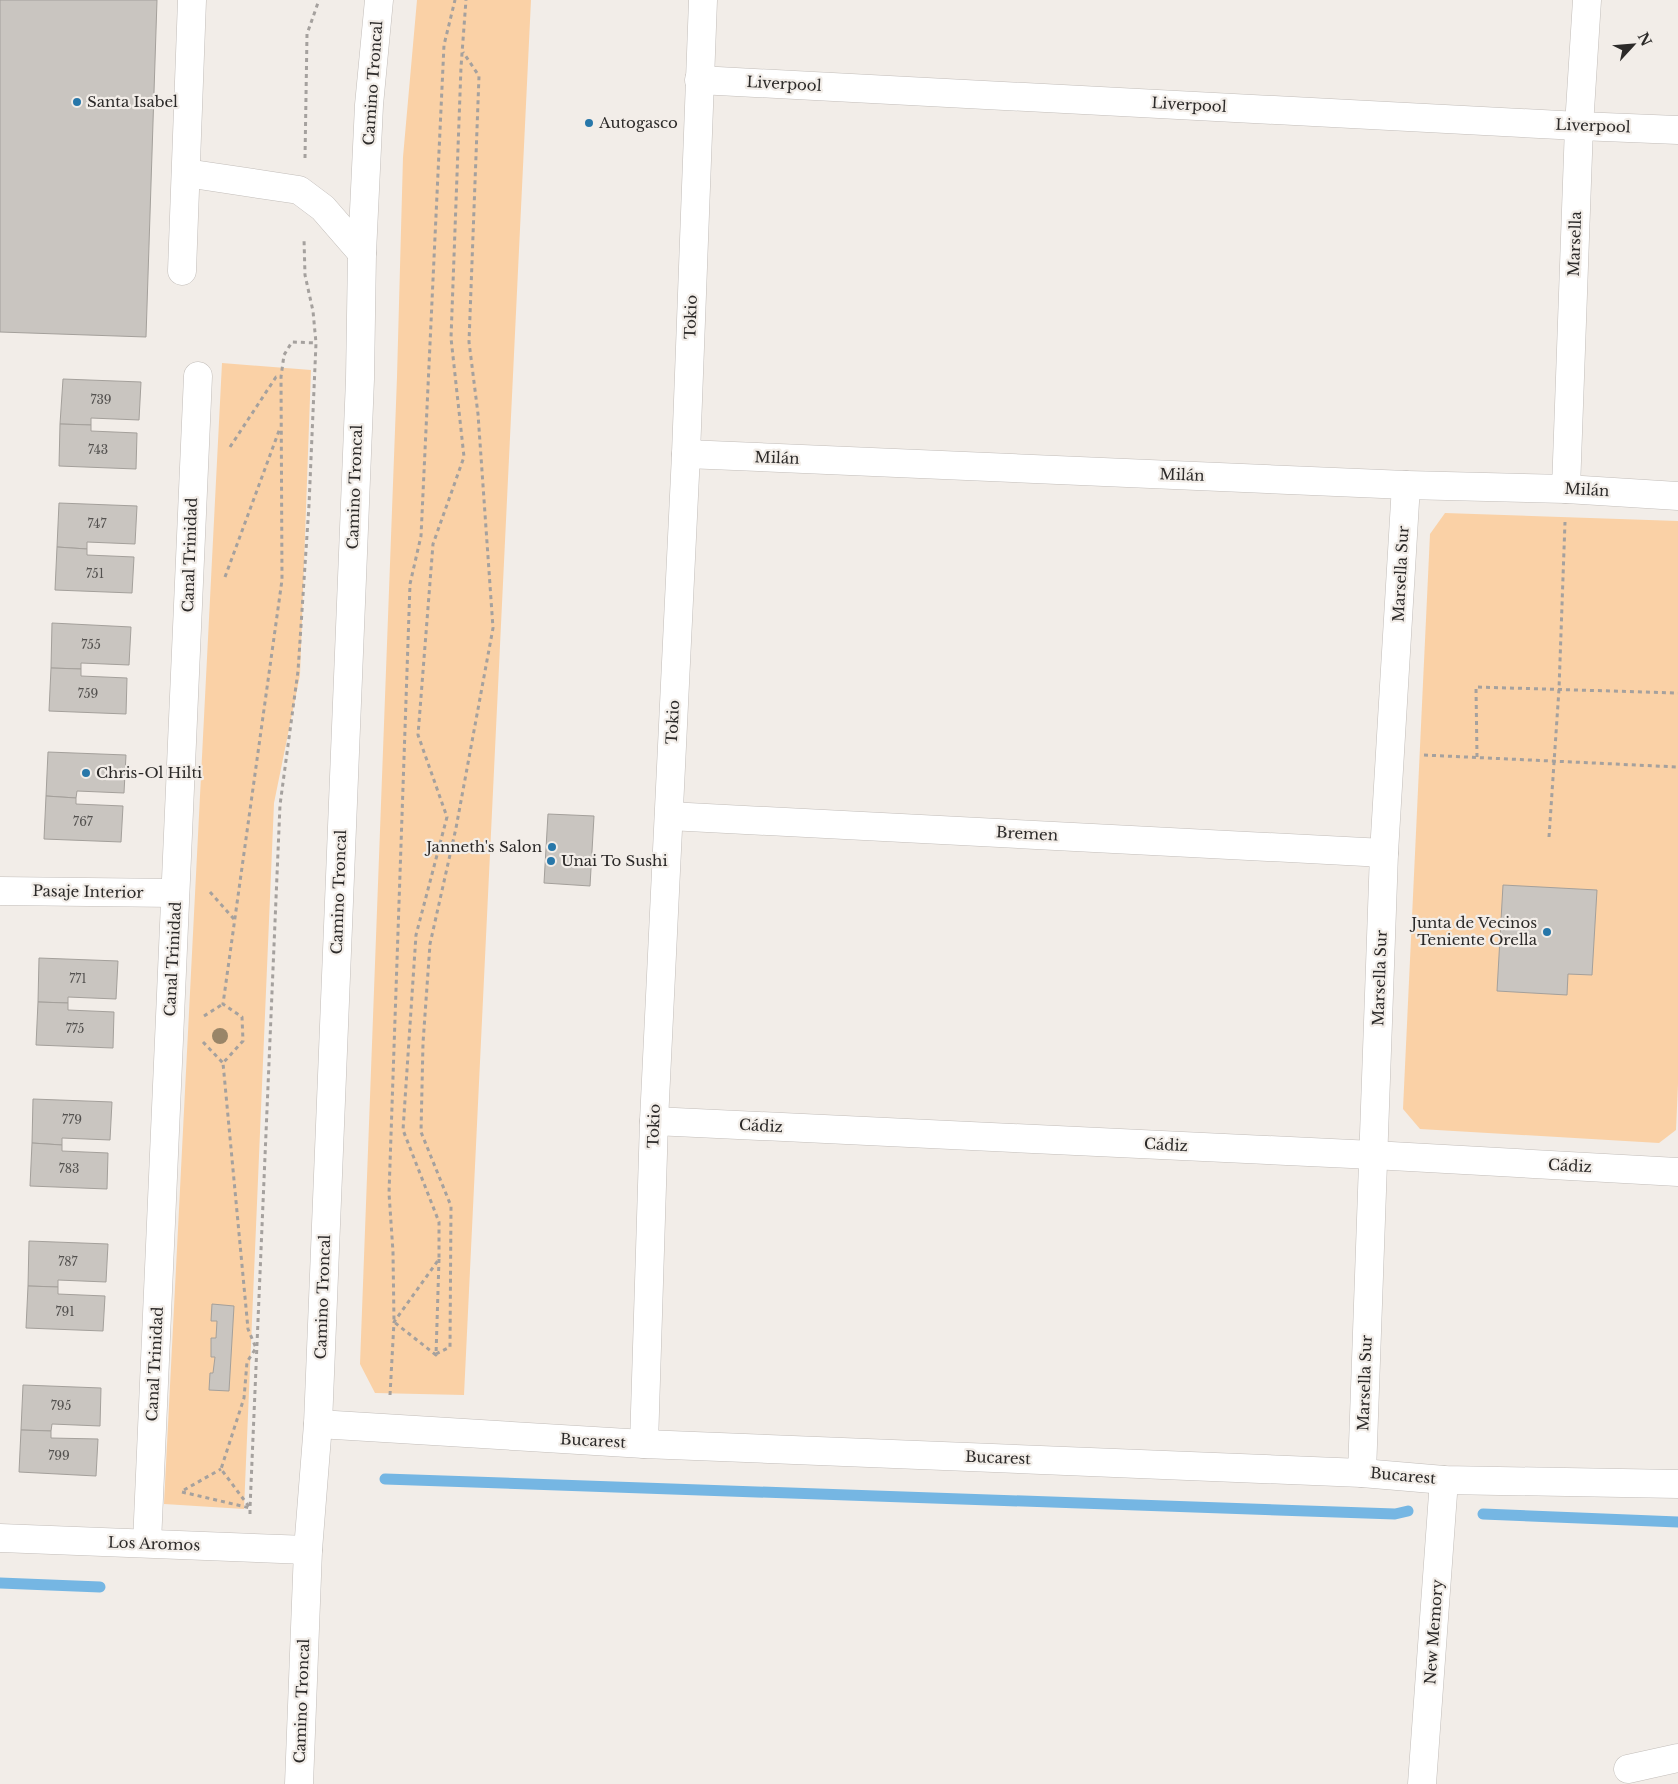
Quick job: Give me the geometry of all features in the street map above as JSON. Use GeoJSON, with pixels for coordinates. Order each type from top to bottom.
{"type":"FeatureCollection","features":[{"type":"Feature","properties":{"kind":"street"},"geometry":{"type":"LineString","coordinates":[[182,271],[192,0]]}},
{"type":"Feature","properties":{"kind":"street","name":"Camino Troncal"},"geometry":{"type":"LineString","coordinates":[[299,1784],[308,1550],[318,1424],[360,379],[362,253],[369,105],[379,0]]}},
{"type":"Feature","properties":{"kind":"street","name":"Tokio"},"geometry":{"type":"LineString","coordinates":[[644,1444],[654,1120],[686,454],[703,0]]}},
{"type":"Feature","properties":{"kind":"street","name":"Marsella"},"geometry":{"type":"LineString","coordinates":[[1566,489],[1579,126],[1587,0]]}},
{"type":"Feature","properties":{"kind":"street","name":"Liverpool"},"geometry":{"type":"LineString","coordinates":[[699,80],[1678,130]]}},
{"type":"Feature","properties":{"kind":"street"},"geometry":{"type":"LineString","coordinates":[[186,173],[299,190],[323,208],[362,253]]}},
{"type":"Feature","properties":{"kind":"street","name":"Canal Trinidad"},"geometry":{"type":"LineString","coordinates":[[147,1543],[198,376]]}},
{"type":"Feature","properties":{"kind":"street","name":"Milán"},"geometry":{"type":"LineString","coordinates":[[686,454],[1566,489],[1678,496]]}},
{"type":"Feature","properties":{"kind":"street","name":"Marsella Sur"},"geometry":{"type":"LineString","coordinates":[[1362,1473],[1384,853],[1406,484]]}},
{"type":"Feature","properties":{"kind":"street","name":"Bremen"},"geometry":{"type":"LineString","coordinates":[[669,816],[1384,853]]}},
{"type":"Feature","properties":{"kind":"street","name":"Pasaje Interior"},"geometry":{"type":"LineString","coordinates":[[0,891],[176,892]]}},
{"type":"Feature","properties":{"kind":"street","name":"Cádiz"},"geometry":{"type":"LineString","coordinates":[[654,1120],[1373,1155],[1678,1172]]}},
{"type":"Feature","properties":{"kind":"street","name":"Bucarest"},"geometry":{"type":"LineString","coordinates":[[318,1424],[644,1444],[1362,1473],[1444,1480],[1678,1484]]}},
{"type":"Feature","properties":{"kind":"street","name":"New Memory"},"geometry":{"type":"LineString","coordinates":[[1422,1784],[1444,1480]]}},
{"type":"Feature","properties":{"kind":"street","name":"Los Aromos"},"geometry":{"type":"LineString","coordinates":[[0,1538],[308,1550]]}},
{"type":"Feature","properties":{"kind":"street"},"geometry":{"type":"LineString","coordinates":[[1628,1769],[1678,1758]]}},
{"type":"Feature","properties":{"kind":"path"},"geometry":{"type":"LineString","coordinates":[[252,1548],[250,1508],[256,1348],[280,805],[298,671],[309,505],[316,343],[313,311],[305,275],[304,193],[307,34],[319,0]]}},
{"type":"Feature","properties":{"kind":"path"},"geometry":{"type":"LineString","coordinates":[[388,1429],[394,1322],[393,1252],[389,1193],[410,584],[421,536],[444,45],[455,0]]}},
{"type":"Feature","properties":{"kind":"path"},"geometry":{"type":"LineString","coordinates":[[436,1355],[439,1222],[403,1130],[416,935],[446,817],[418,735],[433,544],[464,457],[451,338],[466,0]]}},
{"type":"Feature","properties":{"kind":"path"},"geometry":{"type":"LineString","coordinates":[[436,1355],[450,1347],[451,1206],[421,1132],[422,1043],[430,944],[456,828],[493,628],[478,414],[470,342],[479,76],[463,52]]}},
{"type":"Feature","properties":{"kind":"path"},"geometry":{"type":"LineString","coordinates":[[223,1004],[282,580],[281,377],[284,355],[292,342],[316,343]]}},
{"type":"Feature","properties":{"kind":"path"},"geometry":{"type":"LineString","coordinates":[[229,448],[276,377],[281,377]]}},
{"type":"Feature","properties":{"kind":"path"},"geometry":{"type":"LineString","coordinates":[[223,582],[282,425]]}},
{"type":"Feature","properties":{"kind":"path"},"geometry":{"type":"LineString","coordinates":[[1548,837],[1559,689],[1566,489]]}},
{"type":"Feature","properties":{"kind":"path"},"geometry":{"type":"LineString","coordinates":[[1476,757],[1476,687],[1678,693]]}},
{"type":"Feature","properties":{"kind":"path"},"geometry":{"type":"LineString","coordinates":[[1390,754],[1678,767]]}},
{"type":"Feature","properties":{"kind":"path"},"geometry":{"type":"LineString","coordinates":[[210,902],[211,892]]}},
{"type":"Feature","properties":{"kind":"path"},"geometry":{"type":"LineString","coordinates":[[222,1063],[243,1041],[242,1017],[223,1004]]}},
{"type":"Feature","properties":{"kind":"path"},"geometry":{"type":"LineString","coordinates":[[202,1008],[201,1017],[223,1004]]}},
{"type":"Feature","properties":{"kind":"path"},"geometry":{"type":"LineString","coordinates":[[202,1033],[202,1041],[222,1063],[248,1329],[256,1348]]}},
{"type":"Feature","properties":{"kind":"path"},"geometry":{"type":"LineString","coordinates":[[394,1322],[439,1259]]}},
{"type":"Feature","properties":{"kind":"path"},"geometry":{"type":"LineString","coordinates":[[394,1322],[436,1355]]}},
{"type":"Feature","properties":{"kind":"path"},"geometry":{"type":"LineString","coordinates":[[250,1508],[221,1469],[244,1398],[247,1362],[256,1348]]}},
{"type":"Feature","properties":{"kind":"path"},"geometry":{"type":"LineString","coordinates":[[149,1491],[181,1492],[250,1508]]}},
{"type":"Feature","properties":{"kind":"shaded area"},"geometry":{"type":"Polygon","coordinates":[[[417,0],[531,0],[464,1395],[375,1393],[360,1364],[397,377],[403,157],[417,0]]]}},
{"type":"Feature","properties":{"kind":"shaded area"},"geometry":{"type":"Polygon","coordinates":[[[222,363],[311,370],[300,675],[274,803],[244,1509],[164,1504],[222,363]]]}},
{"type":"Feature","properties":{"kind":"shaded area"},"geometry":{"type":"Polygon","coordinates":[[[1445,513],[1678,521],[1678,1084],[1676,1130],[1659,1143],[1420,1129],[1403,1109],[1430,534],[1445,513]]]}},
{"type":"Feature","properties":{"kind":"building","name":"Santa Isabel"},"geometry":{"type":"Polygon","coordinates":[[[0,0],[157,0],[146,337],[0,332],[0,0]]]}},
{"type":"Feature","properties":{"kind":"building"},"geometry":{"type":"Polygon","coordinates":[[[63,379],[141,382],[139,420],[91,418],[91,425],[60,424],[63,379]]]}},
{"type":"Feature","properties":{"kind":"building"},"geometry":{"type":"Polygon","coordinates":[[[60,424],[91,425],[91,431],[137,433],[136,469],[59,466],[60,424]]]}},
{"type":"Feature","properties":{"kind":"building"},"geometry":{"type":"Polygon","coordinates":[[[59,503],[137,506],[135,544],[87,542],[87,549],[57,547],[59,503]]]}},
{"type":"Feature","properties":{"kind":"building"},"geometry":{"type":"Polygon","coordinates":[[[57,547],[87,549],[87,555],[134,557],[132,593],[55,590],[57,547]]]}},
{"type":"Feature","properties":{"kind":"building"},"geometry":{"type":"Polygon","coordinates":[[[52,623],[131,627],[129,665],[81,663],[81,669],[51,668],[52,623]]]}},
{"type":"Feature","properties":{"kind":"building"},"geometry":{"type":"Polygon","coordinates":[[[51,668],[81,669],[81,676],[127,678],[126,714],[49,711],[51,668]]]}},
{"type":"Feature","properties":{"kind":"building","name":"Chris-Ol Hilti"},"geometry":{"type":"Polygon","coordinates":[[[48,752],[126,755],[124,793],[77,791],[76,798],[46,796],[48,752]]]}},
{"type":"Feature","properties":{"kind":"building"},"geometry":{"type":"Polygon","coordinates":[[[46,796],[76,798],[76,804],[123,806],[121,842],[44,839],[46,796]]]}},
{"type":"Feature","properties":{"kind":"building"},"geometry":{"type":"Polygon","coordinates":[[[548,814],[594,816],[590,886],[544,883],[548,814]]]}},
{"type":"Feature","properties":{"kind":"building","name":"Junta de Vecinos Teniente Orella"},"geometry":{"type":"Polygon","coordinates":[[[1503,885],[1597,890],[1592,975],[1568,974],[1567,995],[1497,991],[1503,885]]]}},
{"type":"Feature","properties":{"kind":"building"},"geometry":{"type":"Polygon","coordinates":[[[39,958],[118,961],[116,999],[68,997],[68,1003],[38,1002],[39,958]]]}},
{"type":"Feature","properties":{"kind":"building"},"geometry":{"type":"Polygon","coordinates":[[[38,1002],[68,1003],[68,1010],[114,1012],[113,1048],[36,1045],[38,1002]]]}},
{"type":"Feature","properties":{"kind":"building"},"geometry":{"type":"Polygon","coordinates":[[[33,1099],[112,1102],[110,1140],[62,1138],[62,1145],[32,1143],[33,1099]]]}},
{"type":"Feature","properties":{"kind":"building"},"geometry":{"type":"Polygon","coordinates":[[[32,1143],[62,1145],[62,1151],[108,1153],[107,1189],[30,1186],[32,1143]]]}},
{"type":"Feature","properties":{"kind":"building"},"geometry":{"type":"Polygon","coordinates":[[[29,1241],[108,1244],[106,1282],[58,1280],[58,1287],[28,1286],[29,1241]]]}},
{"type":"Feature","properties":{"kind":"building"},"geometry":{"type":"Polygon","coordinates":[[[28,1286],[58,1287],[58,1294],[105,1296],[103,1331],[26,1328],[28,1286]]]}},
{"type":"Feature","properties":{"kind":"building"},"geometry":{"type":"Polygon","coordinates":[[[212,1304],[234,1306],[229,1391],[209,1390],[210,1373],[213,1373],[215,1357],[211,1357],[211,1338],[216,1338],[217,1321],[211,1321],[212,1304]]]}},
{"type":"Feature","properties":{"kind":"building"},"geometry":{"type":"Polygon","coordinates":[[[23,1385],[101,1388],[100,1426],[52,1424],[51,1431],[21,1430],[23,1385]]]}},
{"type":"Feature","properties":{"kind":"building"},"geometry":{"type":"Polygon","coordinates":[[[21,1430],[51,1431],[51,1438],[98,1439],[96,1476],[19,1472],[21,1430]]]}},
{"type":"Feature","properties":{"kind":"waterway"},"geometry":{"type":"LineString","coordinates":[[385,1479],[1395,1514],[1408,1511]]}},
{"type":"Feature","properties":{"kind":"waterway"},"geometry":{"type":"LineString","coordinates":[[1483,1514],[1678,1522]]}},
{"type":"Feature","properties":{"kind":"waterway"},"geometry":{"type":"LineString","coordinates":[[0,1583],[100,1587]]}},
{"type":"Feature","properties":{"kind":"place","name":"Santa Isabel"},"geometry":{"type":"Point","coordinates":[77,102]}},
{"type":"Feature","properties":{"kind":"place","name":"Autogasco"},"geometry":{"type":"Point","coordinates":[589,123]}},
{"type":"Feature","properties":{"kind":"place","name":"Chris-Ol Hilti"},"geometry":{"type":"Point","coordinates":[86,773]}},
{"type":"Feature","properties":{"kind":"place","name":"Janneth's Salon"},"geometry":{"type":"Point","coordinates":[552,847]}},
{"type":"Feature","properties":{"kind":"place","name":"Unai To Sushi"},"geometry":{"type":"Point","coordinates":[551,861]}},
{"type":"Feature","properties":{"kind":"place","name":"Junta de Vecinos Teniente Orella"},"geometry":{"type":"Point","coordinates":[1547,932]}}]}
